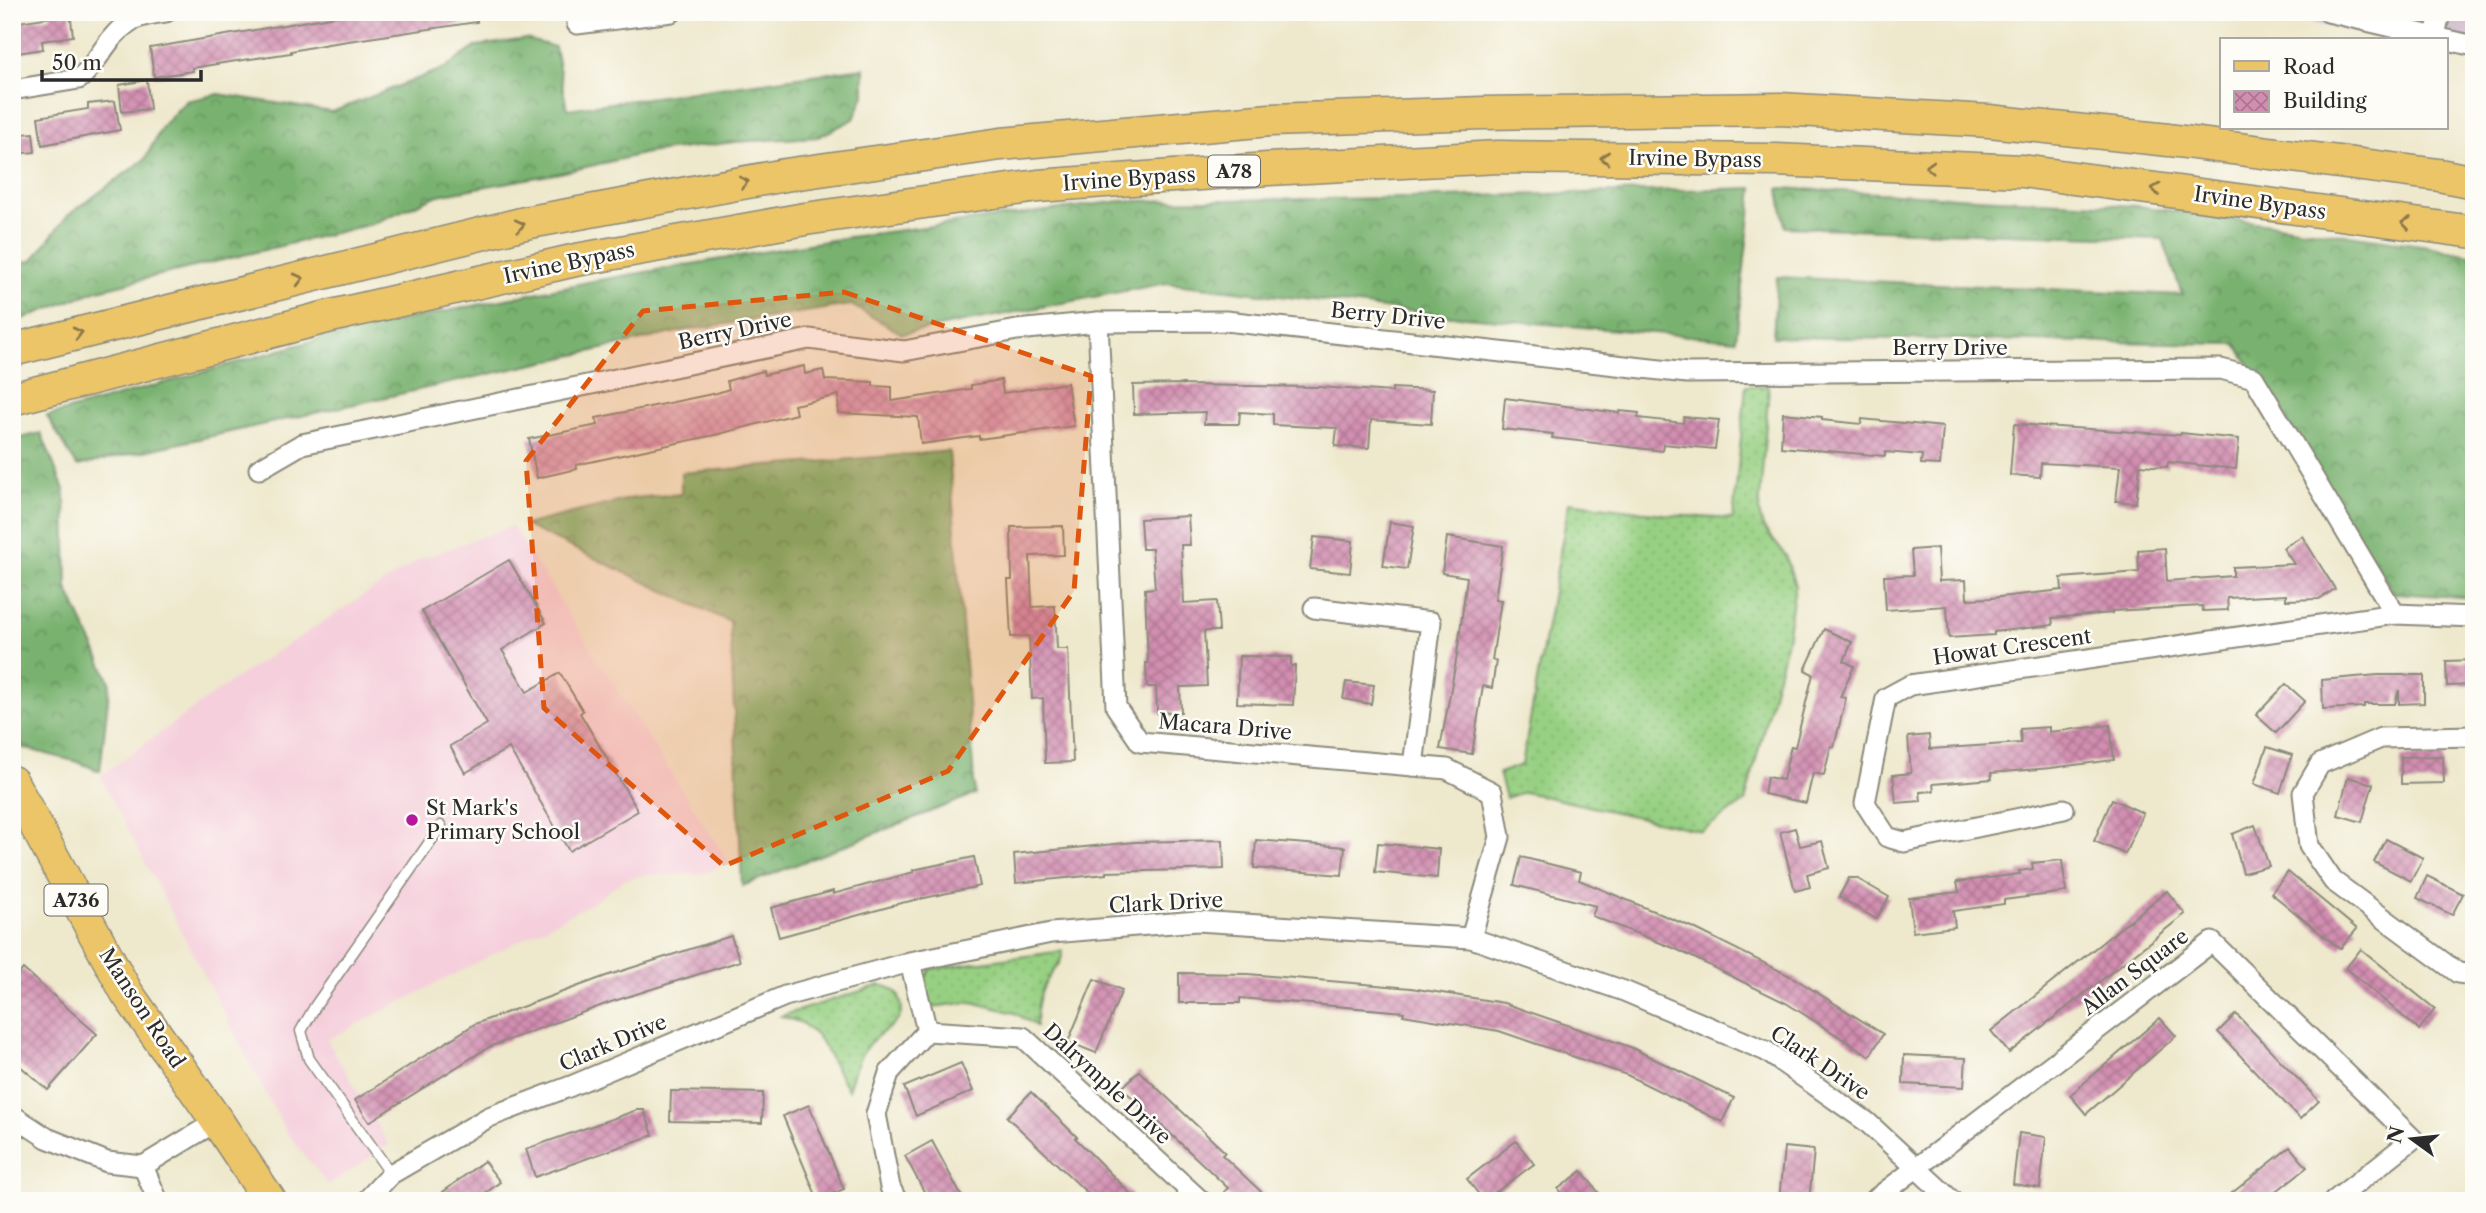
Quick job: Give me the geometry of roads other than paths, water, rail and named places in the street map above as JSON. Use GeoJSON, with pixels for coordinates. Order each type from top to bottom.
{"type":"FeatureCollection","features":[{"type":"Feature","properties":{"kind":"main road","name":"A78"},"geometry":{"type":"LineString","coordinates":[[12,350],[525,223],[771,177],[1001,144],[1270,120],[1483,113],[1794,110],[1989,121],[2439,174],[2474,182]]}},
{"type":"Feature","properties":{"kind":"main road","name":"Irvine Bypass"},"geometry":{"type":"LineString","coordinates":[[12,400],[314,320],[576,260],[805,219],[1038,186],[1268,169],[1499,157],[1776,160],[2022,171],[2474,232]]}},
{"type":"Feature","properties":{"kind":"main road","name":"Manson Road"},"geometry":{"type":"LineString","coordinates":[[12,782],[127,993],[217,1121]]}},
{"type":"Feature","properties":{"kind":"main road","name":"A736"},"geometry":{"type":"LineString","coordinates":[[217,1121],[270,1201]]}},
{"type":"Feature","properties":{"kind":"street"},"geometry":{"type":"LineString","coordinates":[[12,90],[79,79],[130,21],[166,12]]}},
{"type":"Feature","properties":{"kind":"street"},"geometry":{"type":"LineString","coordinates":[[576,12],[577,24],[672,12]]}},
{"type":"Feature","properties":{"kind":"street"},"geometry":{"type":"LineString","coordinates":[[2328,12],[2439,38]]}},
{"type":"Feature","properties":{"kind":"street"},"geometry":{"type":"LineString","coordinates":[[2435,37],[2440,12]]}},
{"type":"Feature","properties":{"kind":"street"},"geometry":{"type":"LineString","coordinates":[[2448,40],[2474,46]]}},
{"type":"Feature","properties":{"kind":"street","name":"Berry Drive"},"geometry":{"type":"LineString","coordinates":[[259,468],[302,444],[809,339],[904,351],[1017,330],[1098,322],[1226,321],[1687,373],[2221,369],[2254,378],[2395,614]]}},
{"type":"Feature","properties":{"kind":"street","name":"Macara Drive"},"geometry":{"type":"LineString","coordinates":[[1098,322],[1116,707],[1140,742],[1447,769],[1492,792],[1500,837],[1471,938]]}},
{"type":"Feature","properties":{"kind":"street"},"geometry":{"type":"LineString","coordinates":[[1314,608],[1431,622],[1413,766]]}},
{"type":"Feature","properties":{"kind":"street","name":"Howat Crescent"},"geometry":{"type":"LineString","coordinates":[[2064,809],[1904,842],[1887,837],[1865,803],[1886,698],[1910,685],[2395,614],[2474,617]]}},
{"type":"Feature","properties":{"kind":"street"},"geometry":{"type":"LineString","coordinates":[[2474,736],[2381,737],[2320,764],[2303,793],[2309,846],[2333,881],[2458,973],[2474,975]]}},
{"type":"Feature","properties":{"kind":"street","name":"Clark Drive"},"geometry":{"type":"LineString","coordinates":[[368,1200],[391,1174],[489,1117],[571,1086],[785,996],[909,962],[1051,933],[1197,921],[1471,938],[1624,990],[1766,1051],[1867,1122],[1952,1201]]}},
{"type":"Feature","properties":{"kind":"street","name":"Allan Square"},"geometry":{"type":"LineString","coordinates":[[1916,1167],[2212,942],[2413,1139],[2334,1201]]}},
{"type":"Feature","properties":{"kind":"street"},"geometry":{"type":"LineString","coordinates":[[898,1201],[890,1186],[876,1114],[889,1073],[927,1031],[909,962]]}},
{"type":"Feature","properties":{"kind":"street","name":"Dalrymple Drive"},"geometry":{"type":"LineString","coordinates":[[927,1031],[1023,1037],[1201,1201]]}},
{"type":"Feature","properties":{"kind":"street"},"geometry":{"type":"LineString","coordinates":[[12,1115],[47,1138],[107,1162],[143,1166],[217,1121]]}},
{"type":"Feature","properties":{"kind":"street"},"geometry":{"type":"LineString","coordinates":[[143,1166],[158,1201]]}},
{"type":"Feature","properties":{"kind":"street"},"geometry":{"type":"LineString","coordinates":[[1873,1201],[1916,1167]]}},
{"type":"Feature","properties":{"kind":"lane"},"geometry":{"type":"LineString","coordinates":[[391,1174],[309,1059],[301,1031],[316,1005],[441,827]]}},
{"type":"Feature","properties":{"kind":"place","name":"St Mark's Primary School"},"geometry":{"type":"Point","coordinates":[412,820]}}]}
